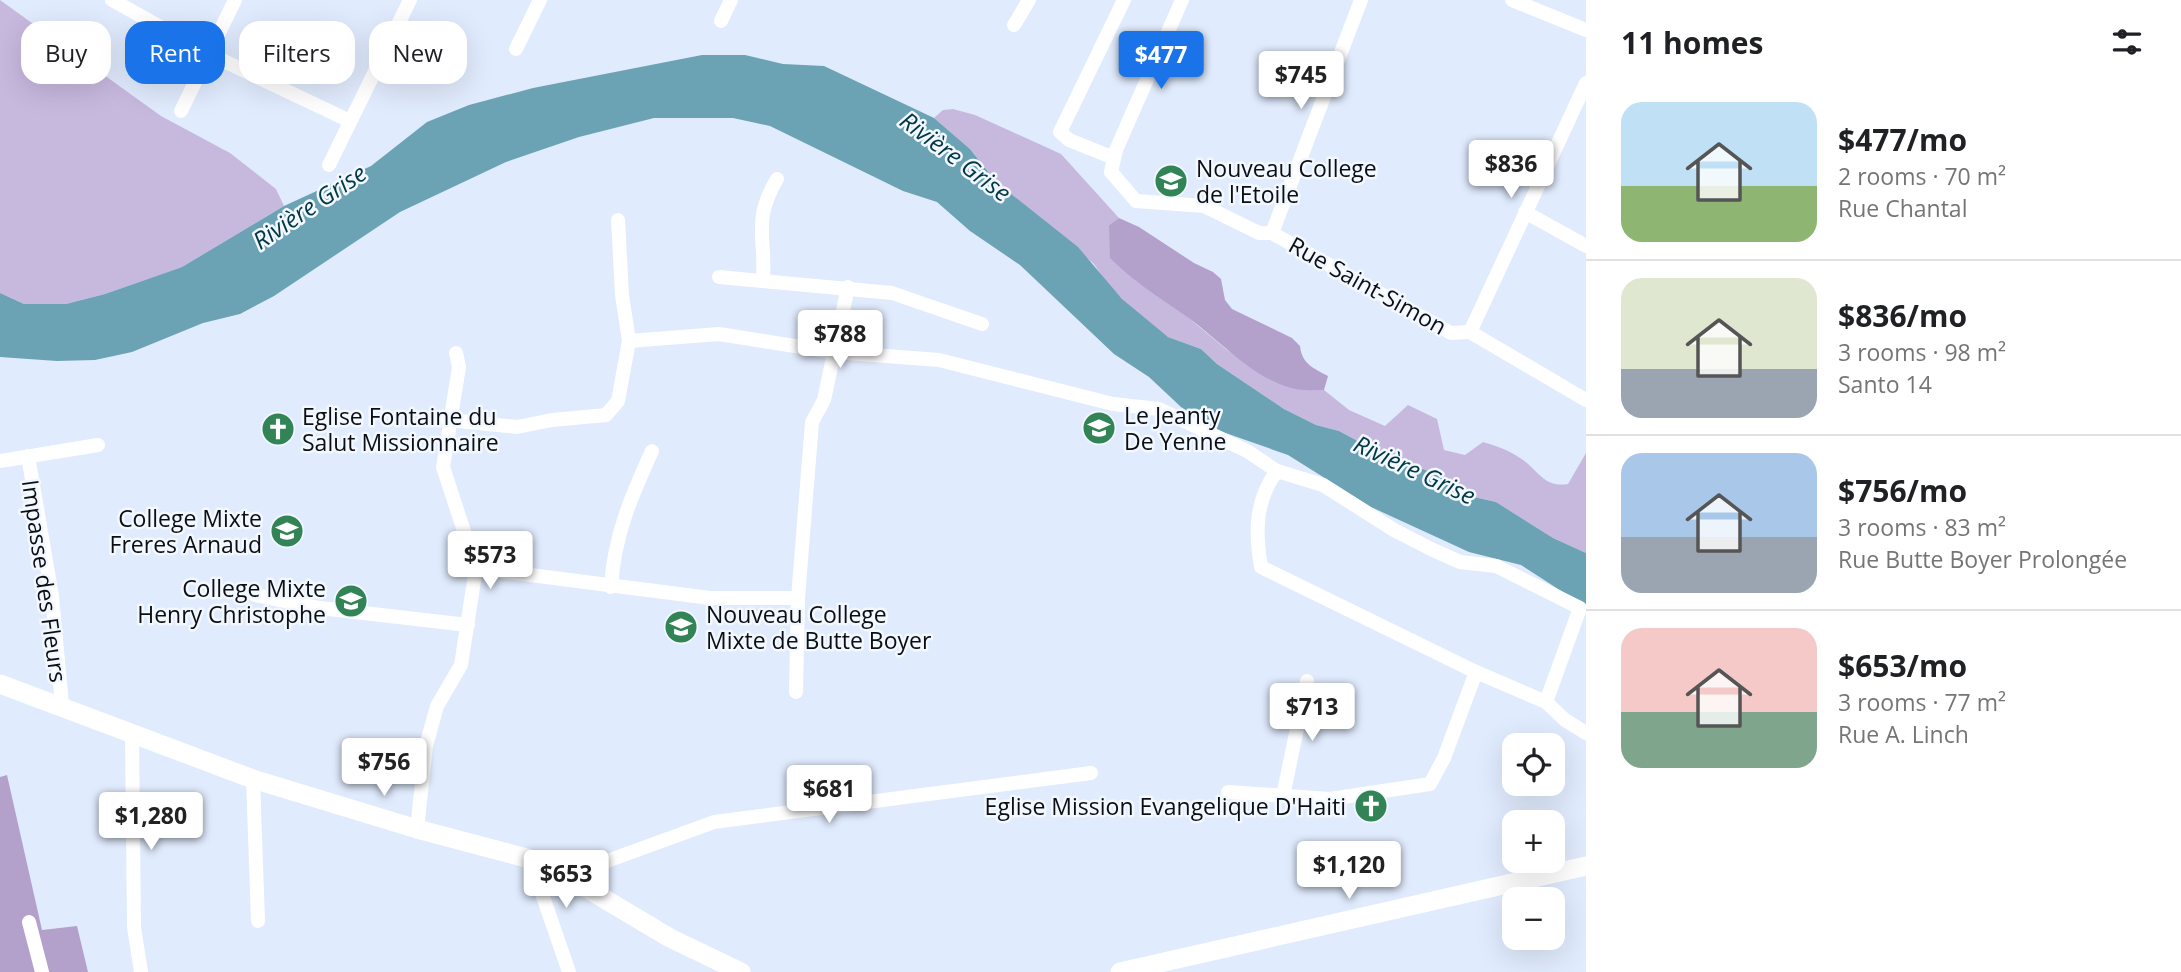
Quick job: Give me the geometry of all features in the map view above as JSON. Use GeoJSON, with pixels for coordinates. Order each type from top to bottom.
{"type":"FeatureCollection","features":[{"type":"Feature","properties":{"kind":"street"},"geometry":{"type":"LineString","coordinates":[[112,0],[150,21]]}},
{"type":"Feature","properties":{"kind":"street"},"geometry":{"type":"LineString","coordinates":[[225,21],[235,0]]}},
{"type":"Feature","properties":{"kind":"street"},"geometry":{"type":"LineString","coordinates":[[329,165],[410,0]]}},
{"type":"Feature","properties":{"kind":"street"},"geometry":{"type":"LineString","coordinates":[[516,49],[540,0]]}},
{"type":"Feature","properties":{"kind":"street"},"geometry":{"type":"LineString","coordinates":[[721,20],[732,0]]}},
{"type":"Feature","properties":{"kind":"street"},"geometry":{"type":"LineString","coordinates":[[1014,25],[1029,0]]}},
{"type":"Feature","properties":{"kind":"street"},"geometry":{"type":"LineString","coordinates":[[1124,0],[1060,132],[1112,165],[1182,0]]}},
{"type":"Feature","properties":{"kind":"street"},"geometry":{"type":"LineString","coordinates":[[1272,233],[1360,0]]}},
{"type":"Feature","properties":{"kind":"street"},"geometry":{"type":"LineString","coordinates":[[1512,0],[1586,30]]}},
{"type":"Feature","properties":{"kind":"street"},"geometry":{"type":"LineString","coordinates":[[225,62],[350,121]]}},
{"type":"Feature","properties":{"kind":"street"},"geometry":{"type":"LineString","coordinates":[[1470,332],[1586,83]]}},
{"type":"Feature","properties":{"kind":"street"},"geometry":{"type":"LineString","coordinates":[[181,111],[194,84]]}},
{"type":"Feature","properties":{"kind":"street","name":"Rue Saint-Simon"},"geometry":{"type":"LineString","coordinates":[[1112,165],[1136,201],[1204,206],[1259,233],[1272,233],[1451,332],[1470,332],[1586,400]]}},
{"type":"Feature","properties":{"kind":"street"},"geometry":{"type":"LineString","coordinates":[[763,281],[760,231],[764,202],[777,179]]}},
{"type":"Feature","properties":{"kind":"street"},"geometry":{"type":"LineString","coordinates":[[1525,212],[1586,246]]}},
{"type":"Feature","properties":{"kind":"street"},"geometry":{"type":"LineString","coordinates":[[448,420],[517,427],[552,420],[606,415],[618,401],[629,341],[622,295],[618,220]]}},
{"type":"Feature","properties":{"kind":"street"},"geometry":{"type":"LineString","coordinates":[[719,277],[892,293],[982,324]]}},
{"type":"Feature","properties":{"kind":"street"},"geometry":{"type":"LineString","coordinates":[[796,692],[798,598],[812,422],[824,400],[848,287]]}},
{"type":"Feature","properties":{"kind":"street"},"geometry":{"type":"LineString","coordinates":[[629,341],[719,334],[833,352],[939,360],[1113,404],[1159,409],[1247,452],[1277,471],[1323,485],[1394,530],[1433,550],[1460,562],[1496,566],[1580,608],[1546,702]]}},
{"type":"Feature","properties":{"kind":"street"},"geometry":{"type":"LineString","coordinates":[[417,829],[426,747],[437,706],[461,665],[476,568],[443,467],[448,420],[459,367],[456,353]]}},
{"type":"Feature","properties":{"kind":"street","name":"Impasse des Fleurs"},"geometry":{"type":"LineString","coordinates":[[0,461],[98,445]]}},
{"type":"Feature","properties":{"kind":"street"},"geometry":{"type":"LineString","coordinates":[[611,587],[613,555],[621,521],[652,451]]}},
{"type":"Feature","properties":{"kind":"street","name":"Impasse des Fleurs"},"geometry":{"type":"LineString","coordinates":[[28,456],[52,596],[62,705]]}},
{"type":"Feature","properties":{"kind":"street"},"geometry":{"type":"LineString","coordinates":[[1277,471],[1264,488],[1260,505],[1256,539],[1261,566],[1476,672],[1546,702],[1565,720],[1586,733]]}},
{"type":"Feature","properties":{"kind":"street"},"geometry":{"type":"LineString","coordinates":[[476,568],[710,598],[798,598]]}},
{"type":"Feature","properties":{"kind":"street"},"geometry":{"type":"LineString","coordinates":[[255,595],[320,608],[468,625]]}},
{"type":"Feature","properties":{"kind":"street"},"geometry":{"type":"LineString","coordinates":[[1228,792],[1330,799],[1430,784],[1444,758],[1476,672]]}},
{"type":"Feature","properties":{"kind":"street"},"geometry":{"type":"LineString","coordinates":[[1283,796],[1307,681]]}},
{"type":"Feature","properties":{"kind":"street"},"geometry":{"type":"LineString","coordinates":[[0,684],[62,705],[253,779],[417,829],[530,859],[566,876],[670,938],[741,972]]}},
{"type":"Feature","properties":{"kind":"street"},"geometry":{"type":"LineString","coordinates":[[132,734],[134,927],[141,972]]}},
{"type":"Feature","properties":{"kind":"street"},"geometry":{"type":"LineString","coordinates":[[566,876],[714,822],[1091,773]]}},
{"type":"Feature","properties":{"kind":"street"},"geometry":{"type":"LineString","coordinates":[[253,779],[258,921]]}},
{"type":"Feature","properties":{"kind":"street"},"geometry":{"type":"LineString","coordinates":[[530,859],[569,972]]}},
{"type":"Feature","properties":{"kind":"street"},"geometry":{"type":"LineString","coordinates":[[1120,972],[1165,968],[1586,866]]}},
{"type":"Feature","properties":{"kind":"street"},"geometry":{"type":"LineString","coordinates":[[29,922],[42,972]]}},
{"type":"Feature","properties":{"kind":"shaded area"},"geometry":{"type":"Polygon","coordinates":[[[0,0],[29,21],[21,21],[21,84],[111,84],[111,80],[161,116],[230,153],[276,189],[284,206],[182,267],[105,294],[66,304],[24,304],[0,293],[0,0]]]}},
{"type":"Feature","properties":{"kind":"shaded area"},"geometry":{"type":"Polygon","coordinates":[[[953,109],[975,115],[1061,154],[1119,218],[1109,225],[1185,315],[1227,350],[1274,380],[1292,388],[1324,390],[1349,410],[1385,426],[1408,405],[1437,419],[1444,450],[1465,455],[1483,442],[1516,455],[1547,481],[1560,485],[1568,484],[1586,453],[1586,553],[1553,538],[1496,502],[1474,497],[1436,474],[1380,453],[1339,431],[1316,425],[1284,409],[1217,364],[1201,349],[1168,337],[1139,317],[1106,282],[1094,264],[996,182],[970,149],[934,118],[943,110],[953,109]]]}},
{"type":"Feature","properties":{"kind":"shaded area"},"geometry":{"type":"Polygon","coordinates":[[[1119,218],[1139,227],[1194,263],[1213,272],[1221,279],[1225,300],[1232,309],[1292,338],[1300,346],[1306,361],[1328,376],[1324,390],[1295,389],[1261,375],[1127,274],[1110,258],[1109,225],[1119,218]]]}},
{"type":"Feature","properties":{"kind":"shaded area"},"geometry":{"type":"Polygon","coordinates":[[[7,775],[42,930],[77,926],[88,972],[0,972],[0,777],[7,775]]]}},
{"type":"Feature","properties":{"kind":"water","name":"Rivière Grise"},"geometry":{"type":"Polygon","coordinates":[[[702,55],[745,55],[783,64],[824,66],[934,118],[970,149],[996,182],[1078,247],[1122,299],[1168,337],[1201,349],[1217,364],[1284,409],[1316,425],[1339,431],[1380,453],[1436,474],[1474,497],[1496,502],[1553,538],[1586,553],[1586,607],[1521,565],[1469,552],[1371,507],[1288,455],[1217,430],[1181,407],[1149,377],[1114,354],[1020,265],[970,231],[937,202],[903,191],[770,126],[733,118],[654,118],[579,137],[506,162],[400,212],[274,296],[240,314],[203,323],[132,352],[95,360],[57,361],[0,357],[0,293],[24,304],[66,304],[105,294],[182,267],[284,206],[371,166],[427,122],[469,105],[533,88],[702,55]]]}},
{"type":"Feature","properties":{"kind":"place","name":"Nouveau College de l'Etoile"},"geometry":{"type":"Point","coordinates":[1171,181]}},
{"type":"Feature","properties":{"kind":"place","name":"Le Jeanty De Yenne"},"geometry":{"type":"Point","coordinates":[1099,428]}},
{"type":"Feature","properties":{"kind":"place","name":"Eglise Fontaine du Salut Missionnaire"},"geometry":{"type":"Point","coordinates":[278,429]}},
{"type":"Feature","properties":{"kind":"place","name":"College Mixte Freres Arnaud"},"geometry":{"type":"Point","coordinates":[287,531]}},
{"type":"Feature","properties":{"kind":"place","name":"College Mixte Henry Christophe"},"geometry":{"type":"Point","coordinates":[351,601]}},
{"type":"Feature","properties":{"kind":"place","name":"Nouveau College Mixte de Butte Boyer"},"geometry":{"type":"Point","coordinates":[681,627]}},
{"type":"Feature","properties":{"kind":"place","name":"Eglise Mission Evangelique D'Haiti"},"geometry":{"type":"Point","coordinates":[1371,806]}}]}
